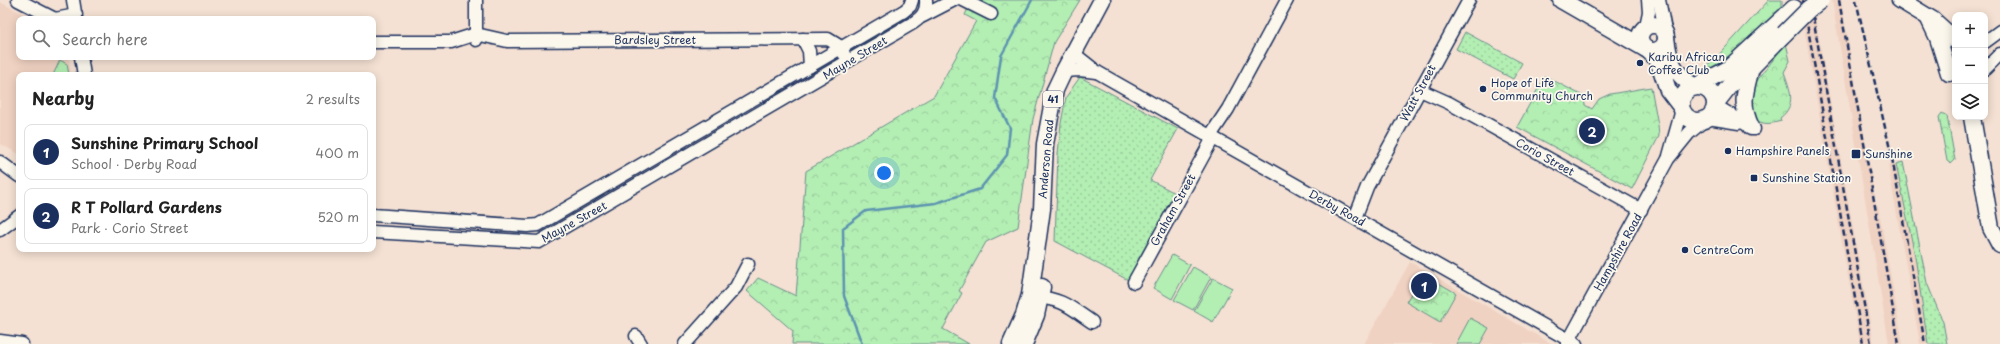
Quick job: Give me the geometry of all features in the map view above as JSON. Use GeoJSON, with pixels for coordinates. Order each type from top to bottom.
{"type":"FeatureCollection","features":[{"type":"Feature","properties":{"kind":"main road","name":"Anderson Road"},"geometry":{"type":"LineString","coordinates":[[1024,344],[1036,314],[1035,296],[1042,209],[1045,144],[1049,119],[1056,90],[1064,71],[1102,0]]}},
{"type":"Feature","properties":{"kind":"main road"},"geometry":{"type":"LineString","coordinates":[[1561,0],[1647,50],[1659,50],[1664,45],[1666,37]]}},
{"type":"Feature","properties":{"kind":"main road","name":"Hampshire Road"},"geometry":{"type":"LineString","coordinates":[[1695,87],[1728,69],[1821,0]]}},
{"type":"Feature","properties":{"kind":"main road"},"geometry":{"type":"LineString","coordinates":[[1900,0],[1927,16],[1952,37]]}},
{"type":"Feature","properties":{"kind":"main road","name":"Hampshire Road"},"geometry":{"type":"LineString","coordinates":[[1711,112],[1730,85],[1751,68],[1800,3]]}},
{"type":"Feature","properties":{"kind":"main road"},"geometry":{"type":"LineString","coordinates":[[1927,16],[1938,38],[1952,75]]}},
{"type":"Feature","properties":{"kind":"main road"},"geometry":{"type":"LineString","coordinates":[[1595,19],[1628,29],[1645,27],[1651,24],[1663,28],[1673,67],[1678,74],[1695,87],[1708,89],[1714,95],[1711,112],[1699,121],[1692,120],[1686,116],[1668,90],[1658,60],[1642,46],[1639,38],[1645,27]]}},
{"type":"Feature","properties":{"kind":"main road"},"geometry":{"type":"LineString","coordinates":[[1952,56],[1947,63],[1952,76]]}},
{"type":"Feature","properties":{"kind":"main road"},"geometry":{"type":"LineString","coordinates":[[1750,127],[1745,115],[1743,103],[1751,68]]}},
{"type":"Feature","properties":{"kind":"main road"},"geometry":{"type":"LineString","coordinates":[[1682,109],[1682,96],[1687,90],[1695,87]]}},
{"type":"Feature","properties":{"kind":"main road"},"geometry":{"type":"LineString","coordinates":[[1973,120],[1986,165],[2000,223]]}},
{"type":"Feature","properties":{"kind":"main road"},"geometry":{"type":"LineString","coordinates":[[1980,120],[1991,228],[2000,245]]}},
{"type":"Feature","properties":{"kind":"main road","name":"Anderson Road"},"geometry":{"type":"LineString","coordinates":[[1011,344],[1024,315],[1035,296]]}},
{"type":"Feature","properties":{"kind":"street"},"geometry":{"type":"LineString","coordinates":[[18,0],[49,16]]}},
{"type":"Feature","properties":{"kind":"street"},"geometry":{"type":"LineString","coordinates":[[73,0],[76,16]]}},
{"type":"Feature","properties":{"kind":"street"},"geometry":{"type":"LineString","coordinates":[[476,0],[476,37]]}},
{"type":"Feature","properties":{"kind":"street","name":"Mayne Street"},"geometry":{"type":"LineString","coordinates":[[376,215],[527,226],[538,225],[904,11],[910,6],[912,0]]}},
{"type":"Feature","properties":{"kind":"street"},"geometry":{"type":"LineString","coordinates":[[923,16],[926,0]]}},
{"type":"Feature","properties":{"kind":"street","name":"Mayne Street"},"geometry":{"type":"LineString","coordinates":[[376,232],[539,242],[849,62],[923,16],[954,0]]}},
{"type":"Feature","properties":{"kind":"street"},"geometry":{"type":"LineString","coordinates":[[963,0],[990,14]]}},
{"type":"Feature","properties":{"kind":"street","name":"Graham Street"},"geometry":{"type":"LineString","coordinates":[[1134,282],[1287,0]]}},
{"type":"Feature","properties":{"kind":"street","name":"Watt Street"},"geometry":{"type":"LineString","coordinates":[[1352,216],[1358,198],[1367,187],[1469,0]]}},
{"type":"Feature","properties":{"kind":"street"},"geometry":{"type":"LineString","coordinates":[[1645,27],[1649,14],[1648,0]]}},
{"type":"Feature","properties":{"kind":"street"},"geometry":{"type":"LineString","coordinates":[[1659,0],[1666,37]]}},
{"type":"Feature","properties":{"kind":"street","name":"Mayne Street"},"geometry":{"type":"LineString","coordinates":[[888,20],[896,34]]}},
{"type":"Feature","properties":{"kind":"street"},"geometry":{"type":"LineString","coordinates":[[1988,40],[2000,31]]}},
{"type":"Feature","properties":{"kind":"street","name":"Bardsley Street"},"geometry":{"type":"LineString","coordinates":[[376,42],[464,43],[476,37],[490,43],[507,41],[828,39],[841,47]]}},
{"type":"Feature","properties":{"kind":"street"},"geometry":{"type":"LineString","coordinates":[[803,39],[809,51],[810,66]]}},
{"type":"Feature","properties":{"kind":"street"},"geometry":{"type":"LineString","coordinates":[[841,47],[849,62]]}},
{"type":"Feature","properties":{"kind":"street","name":"Derby Road"},"geometry":{"type":"LineString","coordinates":[[1073,53],[1097,72],[1571,342]]}},
{"type":"Feature","properties":{"kind":"street"},"geometry":{"type":"LineString","coordinates":[[1988,66],[2000,54]]}},
{"type":"Feature","properties":{"kind":"street"},"geometry":{"type":"LineString","coordinates":[[82,60],[84,72]]}},
{"type":"Feature","properties":{"kind":"street","name":"Derby Road"},"geometry":{"type":"LineString","coordinates":[[1064,71],[1080,70],[1097,72]]}},
{"type":"Feature","properties":{"kind":"street","name":"Corio Street"},"geometry":{"type":"LineString","coordinates":[[1421,87],[1641,210]]}},
{"type":"Feature","properties":{"kind":"street","name":"Hampshire Road"},"geometry":{"type":"LineString","coordinates":[[1668,159],[1682,109]]}},
{"type":"Feature","properties":{"kind":"street"},"geometry":{"type":"LineString","coordinates":[[1711,112],[1750,127]]}},
{"type":"Feature","properties":{"kind":"street","name":"Hampshire Road"},"geometry":{"type":"LineString","coordinates":[[1571,342],[1668,159],[1689,133],[1711,112]]}},
{"type":"Feature","properties":{"kind":"street"},"geometry":{"type":"LineString","coordinates":[[725,115],[732,130]]}},
{"type":"Feature","properties":{"kind":"street"},"geometry":{"type":"LineString","coordinates":[[0,161],[16,167]]}},
{"type":"Feature","properties":{"kind":"street"},"geometry":{"type":"LineString","coordinates":[[0,161],[16,174]]}},
{"type":"Feature","properties":{"kind":"street"},"geometry":{"type":"LineString","coordinates":[[0,230],[16,217]]}},
{"type":"Feature","properties":{"kind":"street"},"geometry":{"type":"LineString","coordinates":[[691,342],[736,287],[748,264]]}},
{"type":"Feature","properties":{"kind":"street"},"geometry":{"type":"LineString","coordinates":[[1035,296],[1055,299],[1068,304],[1092,322]]}},
{"type":"Feature","properties":{"kind":"street"},"geometry":{"type":"LineString","coordinates":[[0,341],[22,344]]}},
{"type":"Feature","properties":{"kind":"shaded area"},"geometry":{"type":"Polygon","coordinates":[[[1799,0],[1812,0],[1874,344],[1860,344],[1799,0]]]}},
{"type":"Feature","properties":{"kind":"shaded area"},"geometry":{"type":"Polygon","coordinates":[[[1832,0],[1841,0],[1876,205],[1878,205],[1903,344],[1889,344],[1832,0]]]}},
{"type":"Feature","properties":{"kind":"shaded area"},"geometry":{"type":"Polygon","coordinates":[[[0,2],[28,16],[16,16],[16,60],[69,60],[71,72],[16,72],[16,152],[0,144],[0,2]]]}},
{"type":"Feature","properties":{"kind":"shaded area"},"geometry":{"type":"Polygon","coordinates":[[[1896,164],[1915,256],[1928,344],[1920,344],[1888,165],[1896,164]]]}},
{"type":"Feature","properties":{"kind":"shaded area"},"geometry":{"type":"Polygon","coordinates":[[[1410,262],[1552,344],[1364,344],[1410,262]]]}},
{"type":"Feature","properties":{"kind":"green space"},"geometry":{"type":"Polygon","coordinates":[[[972,0],[1080,0],[1054,42],[1033,119],[1018,227],[986,242],[959,291],[962,293],[943,329],[969,344],[792,344],[793,331],[747,291],[758,278],[796,296],[806,171],[934,96],[976,21],[965,15],[972,0]]]}},
{"type":"Feature","properties":{"kind":"green space"},"geometry":{"type":"Polygon","coordinates":[[[1769,0],[1782,0],[1782,10],[1722,64],[1704,75],[1699,74],[1714,60],[1769,0]]]}},
{"type":"Feature","properties":{"kind":"green space"},"geometry":{"type":"Polygon","coordinates":[[[1465,32],[1522,63],[1513,79],[1456,49],[1465,32]]]}},
{"type":"Feature","properties":{"kind":"green space"},"geometry":{"type":"Polygon","coordinates":[[[1786,43],[1790,61],[1784,72],[1791,96],[1789,108],[1780,118],[1781,121],[1764,123],[1757,121],[1750,115],[1749,91],[1786,43]]]}},
{"type":"Feature","properties":{"kind":"green space"},"geometry":{"type":"Polygon","coordinates":[[[60,60],[67,64],[68,72],[54,72],[60,60]]]}},
{"type":"Feature","properties":{"kind":"green space"},"geometry":{"type":"Polygon","coordinates":[[[1545,76],[1583,96],[1585,105],[1592,109],[1599,99],[1610,94],[1651,87],[1659,136],[1632,189],[1517,127],[1545,76]]]}},
{"type":"Feature","properties":{"kind":"green space"},"geometry":{"type":"Polygon","coordinates":[[[1080,77],[1178,129],[1150,180],[1175,193],[1128,280],[1055,241],[1058,154],[1061,123],[1066,97],[1080,77]]]}},
{"type":"Feature","properties":{"kind":"green space"},"geometry":{"type":"Polygon","coordinates":[[[1942,113],[1947,116],[1955,160],[1951,164],[1947,161],[1939,117],[1942,113]]]}},
{"type":"Feature","properties":{"kind":"green space"},"geometry":{"type":"Polygon","coordinates":[[[1903,162],[1927,283],[1943,322],[1947,344],[1928,344],[1915,256],[1896,164],[1903,162]]]}},
{"type":"Feature","properties":{"kind":"green space"},"geometry":{"type":"Polygon","coordinates":[[[1172,255],[1190,265],[1172,299],[1153,288],[1172,255]]]}},
{"type":"Feature","properties":{"kind":"green space"},"geometry":{"type":"Polygon","coordinates":[[[1193,267],[1211,277],[1193,310],[1174,300],[1193,267]]]}},
{"type":"Feature","properties":{"kind":"green space"},"geometry":{"type":"Polygon","coordinates":[[[1423,274],[1456,293],[1440,322],[1406,302],[1423,274]]]}},
{"type":"Feature","properties":{"kind":"green space"},"geometry":{"type":"Polygon","coordinates":[[[1213,278],[1232,288],[1213,322],[1194,311],[1213,278]]]}},
{"type":"Feature","properties":{"kind":"green space"},"geometry":{"type":"Polygon","coordinates":[[[1470,318],[1489,328],[1480,344],[1456,344],[1470,318]]]}},
{"type":"Feature","properties":{"kind":"waterway"},"geometry":{"type":"LineString","coordinates":[[862,344],[844,296],[843,228],[866,211],[936,203],[980,189],[1007,155],[1010,128],[995,98],[1001,56],[1032,0]]}},
{"type":"Feature","properties":{"kind":"railway"},"geometry":{"type":"LineString","coordinates":[[1803,0],[1863,344]]}},
{"type":"Feature","properties":{"kind":"railway"},"geometry":{"type":"LineString","coordinates":[[1810,0],[1871,344]]}},
{"type":"Feature","properties":{"kind":"railway"},"geometry":{"type":"LineString","coordinates":[[1839,0],[1899,344]]}},
{"type":"Feature","properties":{"kind":"railway"},"geometry":{"type":"LineString","coordinates":[[1856,0],[1892,158],[1925,344]]}},
{"type":"Feature","properties":{"kind":"place","name":"Karibu African Coffee Club"},"geometry":{"type":"Point","coordinates":[1640,63]}},
{"type":"Feature","properties":{"kind":"place","name":"Hope of Life Community Church"},"geometry":{"type":"Point","coordinates":[1483,89]}},
{"type":"Feature","properties":{"kind":"place","name":"R T Pollard Gardens"},"geometry":{"type":"Point","coordinates":[1592,131]}},
{"type":"Feature","properties":{"kind":"place","name":"Hampshire Panels"},"geometry":{"type":"Point","coordinates":[1728,151]}},
{"type":"Feature","properties":{"kind":"place","name":"Sunshine"},"geometry":{"type":"Point","coordinates":[1856,154]}},
{"type":"Feature","properties":{"kind":"place","name":"Sunshine Station"},"geometry":{"type":"Point","coordinates":[1754,178]}},
{"type":"Feature","properties":{"kind":"place","name":"CentreCom"},"geometry":{"type":"Point","coordinates":[1685,250]}},
{"type":"Feature","properties":{"kind":"place","name":"Sunshine Primary School"},"geometry":{"type":"Point","coordinates":[1424,286]}}]}
